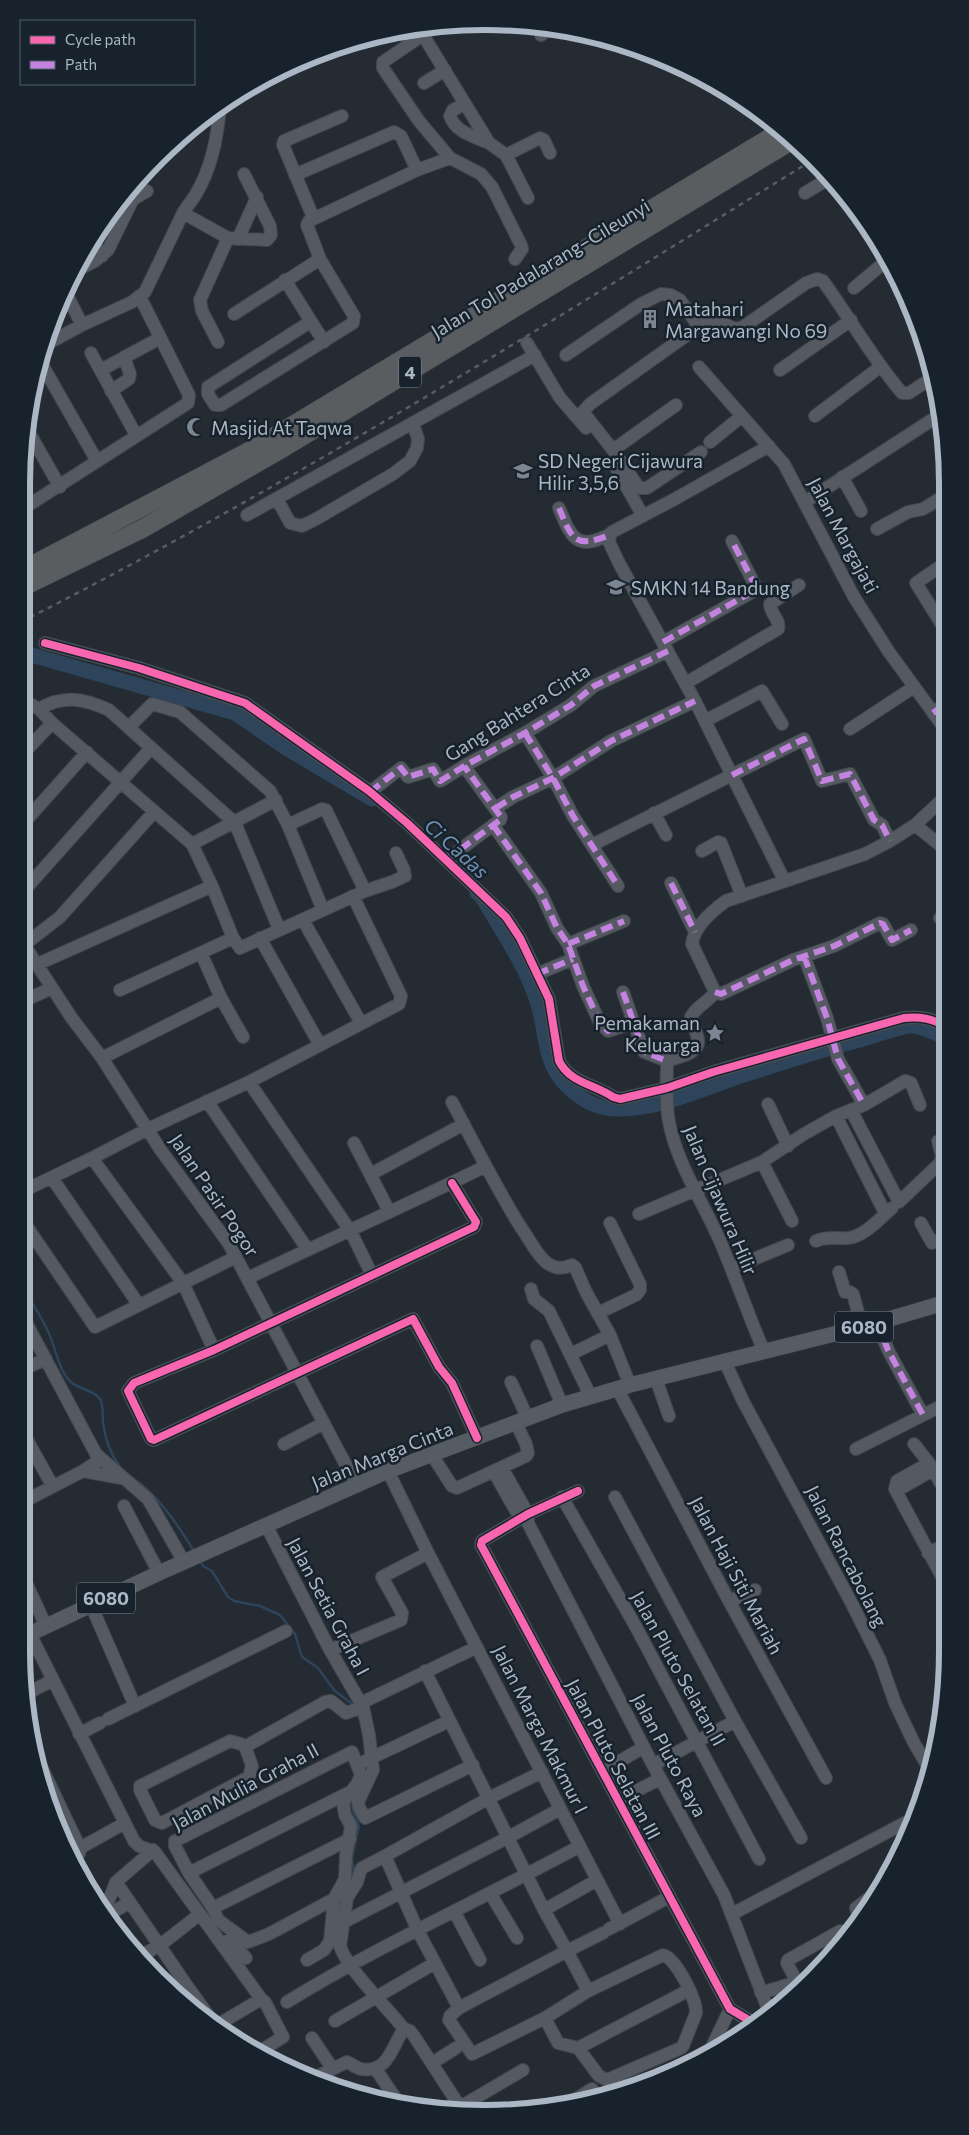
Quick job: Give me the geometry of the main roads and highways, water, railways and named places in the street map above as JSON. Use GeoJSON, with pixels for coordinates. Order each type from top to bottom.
{"type":"FeatureCollection","features":[{"type":"Feature","properties":{"kind":"highway","name":"Jalan Tol Padalarang–Cileunyi"},"geometry":{"type":"LineString","coordinates":[[30,566],[255,448],[774,135]]}},
{"type":"Feature","properties":{"kind":"highway","name":"Jalan Tol Padalarang–Cileunyi"},"geometry":{"type":"LineString","coordinates":[[30,584],[142,529],[278,451],[785,144]]}},
{"type":"Feature","properties":{"kind":"main road","name":"Jalan Marga Cinta"},"geometry":{"type":"LineString","coordinates":[[30,1634],[159,1573],[388,1471],[562,1405],[623,1386],[869,1325],[939,1304]]}},
{"type":"Feature","properties":{"kind":"waterway","name":"Ci Cadas"},"geometry":{"type":"LineString","coordinates":[[30,655],[235,713],[286,748],[372,799]]}},
{"type":"Feature","properties":{"kind":"waterway","name":"Ci Cadas"},"geometry":{"type":"LineString","coordinates":[[477,893],[482,897],[512,948],[532,987],[540,1012],[549,1056],[558,1076],[576,1094],[588,1102],[601,1107],[608,1109],[645,1107],[792,1060],[905,1027],[919,1027],[939,1035]]}},
{"type":"Feature","properties":{"kind":"waterway"},"geometry":{"type":"LineString","coordinates":[[30,1300],[44,1323],[59,1364],[71,1383],[97,1395],[100,1399],[107,1440],[111,1452],[121,1468]]}},
{"type":"Feature","properties":{"kind":"waterway"},"geometry":{"type":"LineString","coordinates":[[133,1478],[159,1502],[194,1551]]}},
{"type":"Feature","properties":{"kind":"waterway"},"geometry":{"type":"LineString","coordinates":[[200,1560],[203,1566],[212,1571],[228,1597],[234,1601],[260,1606],[280,1615],[295,1634],[302,1657],[318,1668],[334,1690],[352,1704]]}},
{"type":"Feature","properties":{"kind":"waterway"},"geometry":{"type":"LineString","coordinates":[[352,1803],[359,1826],[352,1858],[354,1872]]}},
{"type":"Feature","properties":{"kind":"railway"},"geometry":{"type":"LineString","coordinates":[[30,617],[223,514],[322,458],[519,341],[807,164]]}},
{"type":"Feature","properties":{"kind":"place","name":"Matahari Margawangi No 69"},"geometry":{"type":"Point","coordinates":[650,319]}},
{"type":"Feature","properties":{"kind":"place","name":"Masjid At Taqwa"},"geometry":{"type":"Point","coordinates":[196,427]}},
{"type":"Feature","properties":{"kind":"place","name":"SD Negeri Cijawura Hilir 3,5,6"},"geometry":{"type":"Point","coordinates":[523,471]}},
{"type":"Feature","properties":{"kind":"place","name":"SMKN 14 Bandung"},"geometry":{"type":"Point","coordinates":[616,587]}},
{"type":"Feature","properties":{"kind":"place","name":"Pemakaman Keluarga"},"geometry":{"type":"Point","coordinates":[715,1033]}}]}
